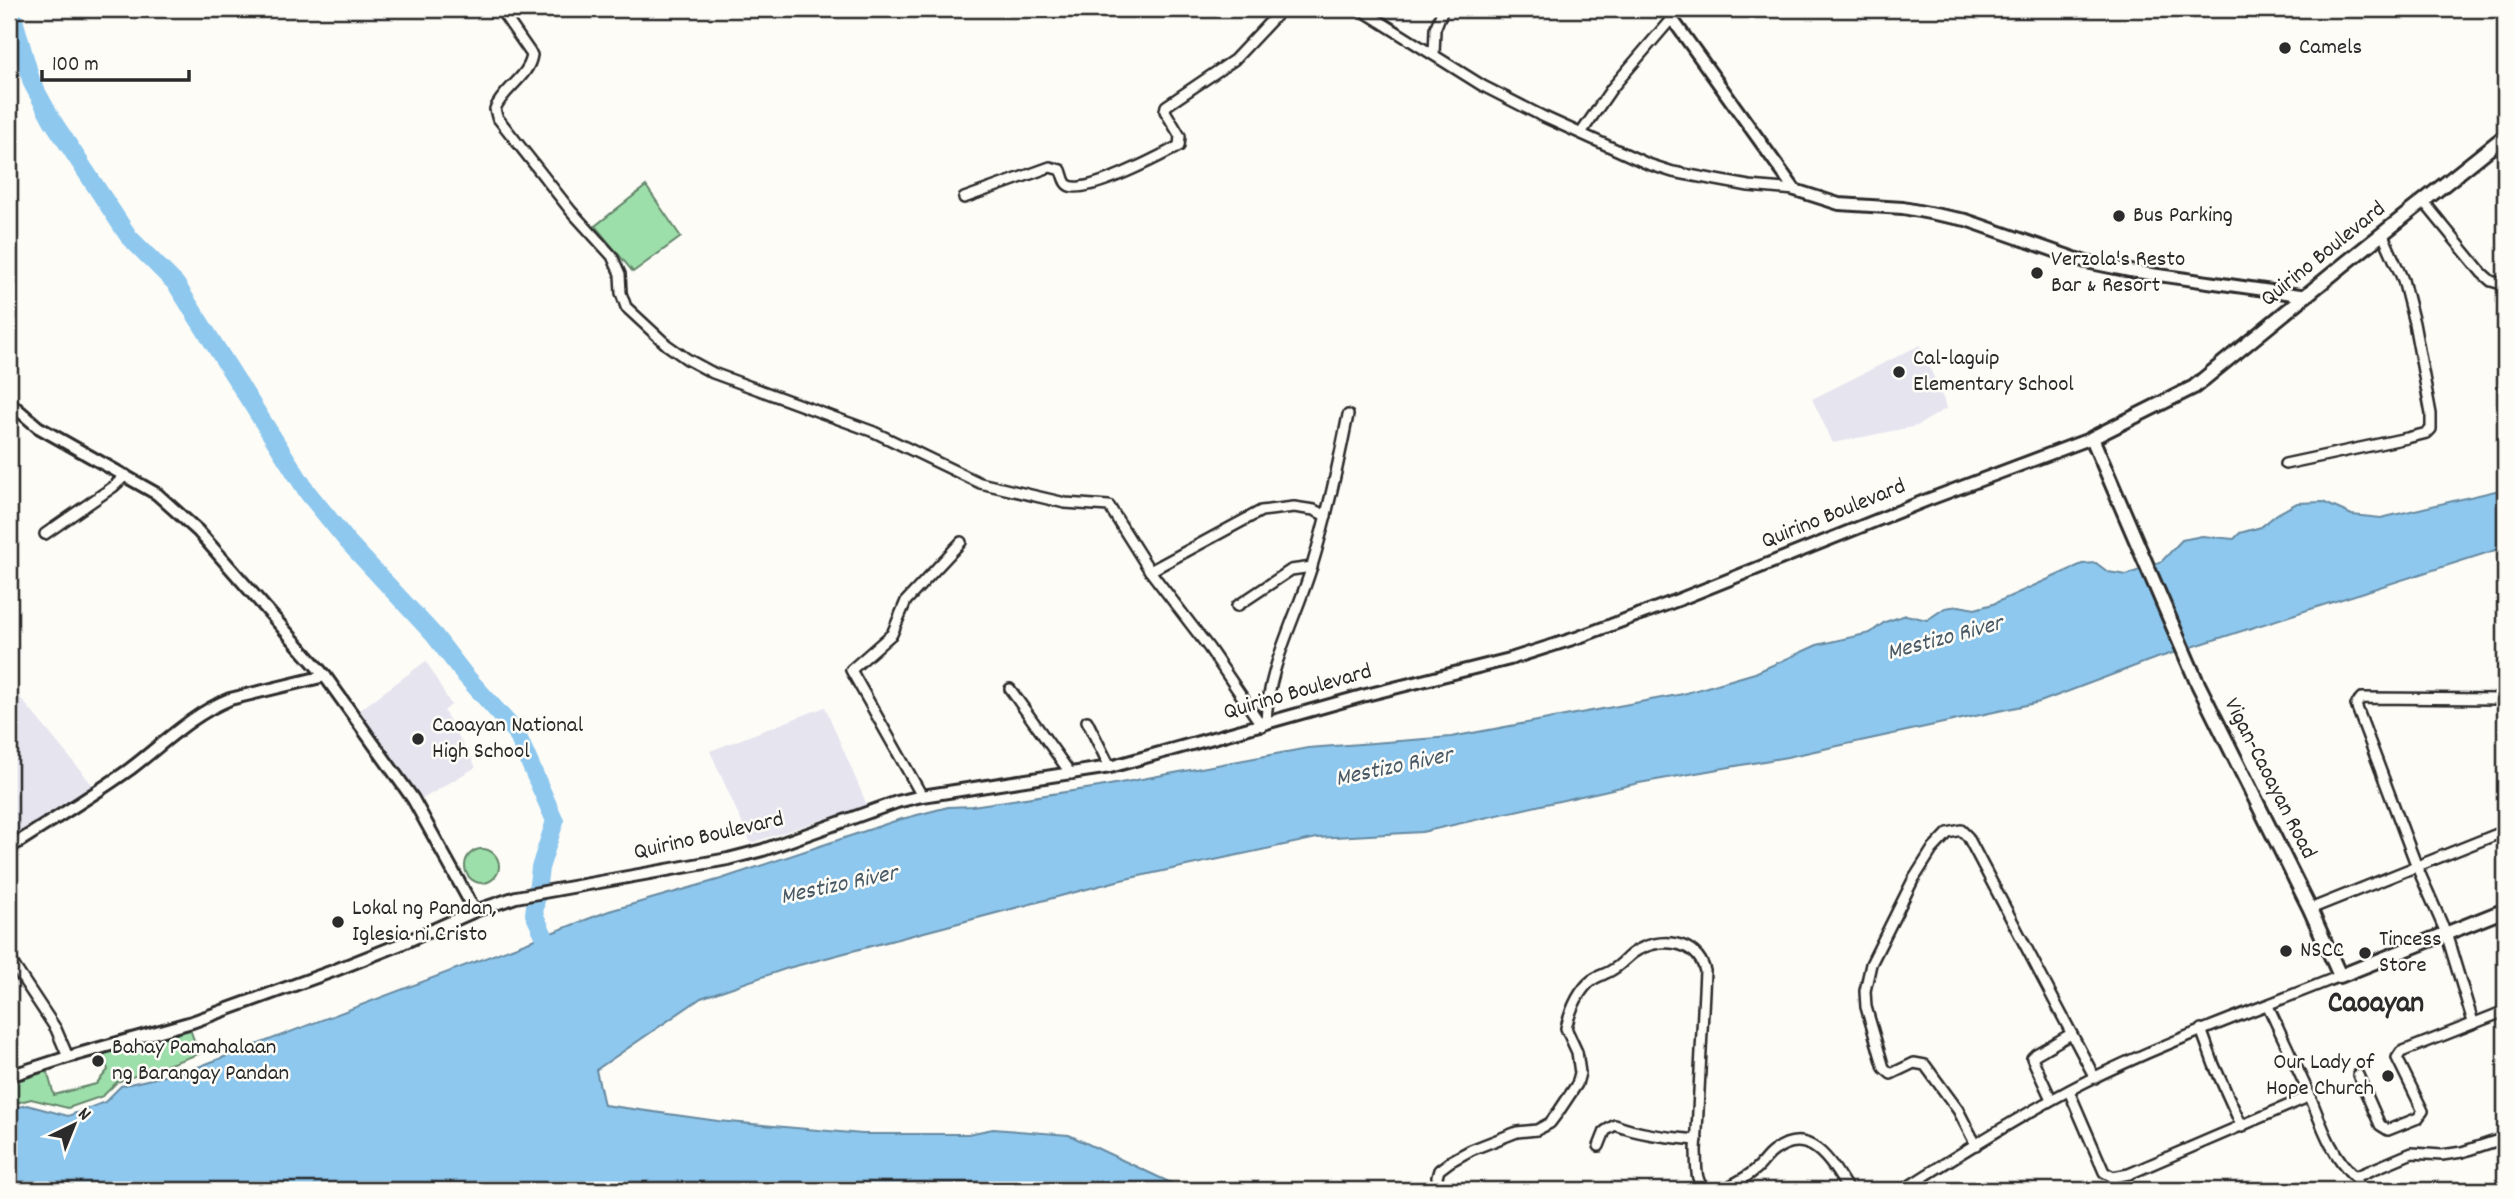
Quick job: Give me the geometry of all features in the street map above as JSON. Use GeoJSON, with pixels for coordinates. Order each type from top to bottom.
{"type":"FeatureCollection","features":[{"type":"Feature","properties":{"kind":"main road","name":"Quirino Boulevard"},"geometry":{"type":"LineString","coordinates":[[2092,438],[2194,387],[2505,136]]}},
{"type":"Feature","properties":{"kind":"main road","name":"Vigan-Caoayan Road"},"geometry":{"type":"LineString","coordinates":[[2092,438],[2196,680],[2310,909],[2340,976]]}},
{"type":"Feature","properties":{"kind":"main road"},"geometry":{"type":"LineString","coordinates":[[2340,976],[2505,910]]}},
{"type":"Feature","properties":{"kind":"street"},"geometry":{"type":"LineString","coordinates":[[500,9],[532,55],[530,64],[498,100],[495,109],[497,117],[571,211],[612,256],[620,274],[621,293],[626,307],[667,345],[713,373],[874,432],[980,484],[1065,503],[1108,506],[1150,571],[1264,725]]}},
{"type":"Feature","properties":{"kind":"street"},"geometry":{"type":"LineString","coordinates":[[964,198],[1051,167],[1061,170],[1067,185],[1087,187],[1133,169],[1179,146],[1180,136],[1165,111],[1166,106],[1234,60],[1282,9]]}},
{"type":"Feature","properties":{"kind":"street"},"geometry":{"type":"LineString","coordinates":[[1360,9],[1483,86],[1648,164],[1673,172],[1749,186],[1795,190],[1839,204],[1903,208],[1966,220],[2108,266],[2307,296]]}},
{"type":"Feature","properties":{"kind":"street"},"geometry":{"type":"LineString","coordinates":[[1434,55],[1434,29],[1443,9]]}},
{"type":"Feature","properties":{"kind":"street"},"geometry":{"type":"LineString","coordinates":[[1581,133],[1669,14],[1795,190]]}},
{"type":"Feature","properties":{"kind":"street"},"geometry":{"type":"LineString","coordinates":[[2424,202],[2482,272],[2491,281],[2505,285]]}},
{"type":"Feature","properties":{"kind":"street"},"geometry":{"type":"LineString","coordinates":[[2285,464],[2407,438],[2427,433],[2431,429],[2431,414],[2414,323],[2403,280],[2383,235]]}},
{"type":"Feature","properties":{"kind":"street"},"geometry":{"type":"LineString","coordinates":[[9,402],[38,427],[157,494],[198,531],[325,676],[412,799],[475,911]]}},
{"type":"Feature","properties":{"kind":"street"},"geometry":{"type":"LineString","coordinates":[[1264,725],[1270,681],[1311,567],[1326,516],[1348,415]]}},
{"type":"Feature","properties":{"kind":"street","name":"Quirino Boulevard"},"geometry":{"type":"LineString","coordinates":[[9,1076],[205,1017],[391,948],[475,911],[516,897],[763,850],[922,796],[1110,767],[1362,696],[1510,659],[1579,637],[2092,438]]}},
{"type":"Feature","properties":{"kind":"street"},"geometry":{"type":"LineString","coordinates":[[45,534],[126,475]]}},
{"type":"Feature","properties":{"kind":"street"},"geometry":{"type":"LineString","coordinates":[[1150,571],[1261,511],[1294,507],[1314,510],[1326,516]]}},
{"type":"Feature","properties":{"kind":"street"},"geometry":{"type":"LineString","coordinates":[[922,796],[851,670],[892,634],[906,601],[961,542]]}},
{"type":"Feature","properties":{"kind":"street"},"geometry":{"type":"LineString","coordinates":[[1237,606],[1291,570],[1311,567]]}},
{"type":"Feature","properties":{"kind":"street"},"geometry":{"type":"LineString","coordinates":[[9,848],[128,769],[188,721],[217,704],[325,676]]}},
{"type":"Feature","properties":{"kind":"street"},"geometry":{"type":"LineString","coordinates":[[1010,689],[1071,774]]}},
{"type":"Feature","properties":{"kind":"street"},"geometry":{"type":"LineString","coordinates":[[2473,1022],[2446,933],[2417,867],[2358,713],[2358,701],[2361,698],[2505,699]]}},
{"type":"Feature","properties":{"kind":"street"},"geometry":{"type":"LineString","coordinates":[[1087,721],[1110,767]]}},
{"type":"Feature","properties":{"kind":"street"},"geometry":{"type":"LineString","coordinates":[[1976,1144],[1958,1110],[1925,1065],[1914,1063],[1891,1074],[1884,1068],[1866,1007],[1871,964],[1913,880],[1932,850],[1948,833],[1961,830],[1968,837],[2095,1078]]}},
{"type":"Feature","properties":{"kind":"street"},"geometry":{"type":"LineString","coordinates":[[2310,909],[2505,831]]}},
{"type":"Feature","properties":{"kind":"street"},"geometry":{"type":"LineString","coordinates":[[1439,1190],[1439,1170],[1451,1161],[1506,1137],[1550,1123],[1568,1100],[1580,1073],[1577,1052],[1566,1028],[1580,994],[1591,981],[1614,969],[1635,952],[1651,945],[1670,943],[1689,947],[1700,956],[1705,971],[1697,1140],[1698,1178],[1701,1187],[1706,1190]]}},
{"type":"Feature","properties":{"kind":"street"},"geometry":{"type":"LineString","coordinates":[[9,958],[56,1029],[68,1057]]}},
{"type":"Feature","properties":{"kind":"street"},"geometry":{"type":"LineString","coordinates":[[1903,1190],[2051,1099],[2201,1030],[2340,976]]}},
{"type":"Feature","properties":{"kind":"street"},"geometry":{"type":"LineString","coordinates":[[2268,1006],[2328,1141],[2345,1168],[2355,1177],[2360,1190]]}},
{"type":"Feature","properties":{"kind":"street"},"geometry":{"type":"LineString","coordinates":[[2358,1075],[2380,1125],[2388,1130],[2418,1118],[2423,1111],[2397,1058],[2401,1052],[2505,1011]]}},
{"type":"Feature","properties":{"kind":"street"},"geometry":{"type":"LineString","coordinates":[[2201,1030],[2242,1127]]}},
{"type":"Feature","properties":{"kind":"street"},"geometry":{"type":"LineString","coordinates":[[2051,1099],[2032,1059],[2071,1034]]}},
{"type":"Feature","properties":{"kind":"street"},"geometry":{"type":"LineString","coordinates":[[2069,1091],[2104,1172],[2113,1177],[2129,1174],[2310,1096]]}},
{"type":"Feature","properties":{"kind":"street"},"geometry":{"type":"LineString","coordinates":[[1599,1146],[1605,1131],[1615,1125],[1659,1136],[1697,1140]]}},
{"type":"Feature","properties":{"kind":"street"},"geometry":{"type":"LineString","coordinates":[[2355,1177],[2412,1153],[2442,1155],[2462,1152],[2505,1138]]}},
{"type":"Feature","properties":{"kind":"street"},"geometry":{"type":"LineString","coordinates":[[1722,1190],[1756,1170],[1771,1152],[1784,1144],[1799,1142],[1820,1149],[1848,1190]]}},
{"type":"Feature","properties":{"kind":"shaded area","name":"Cal-laguip Elementary School"},"geometry":{"type":"Polygon","coordinates":[[[1920,345],[1947,408],[1917,426],[1833,443],[1812,399],[1920,345]]]}},
{"type":"Feature","properties":{"kind":"shaded area","name":"Caoayan National High School"},"geometry":{"type":"Polygon","coordinates":[[[426,661],[451,705],[444,711],[476,767],[419,801],[357,712],[426,661]]]}},
{"type":"Feature","properties":{"kind":"shaded area"},"geometry":{"type":"Polygon","coordinates":[[[9,684],[95,788],[9,847],[9,684]]]}},
{"type":"Feature","properties":{"kind":"shaded area"},"geometry":{"type":"Polygon","coordinates":[[[825,707],[867,805],[751,843],[710,751],[825,707]]]}},
{"type":"Feature","properties":{"kind":"green space"},"geometry":{"type":"Polygon","coordinates":[[[646,186],[681,237],[633,272],[595,226],[646,186]]]}},
{"type":"Feature","properties":{"kind":"green space"},"geometry":{"type":"Polygon","coordinates":[[[482,849],[494,854],[499,866],[494,878],[482,883],[470,878],[465,866],[470,854],[482,849]]]}},
{"type":"Feature","properties":{"kind":"green space"},"geometry":{"type":"Polygon","coordinates":[[[190,1029],[199,1054],[117,1082],[103,1096],[68,1108],[31,1099],[9,1105],[9,1084],[47,1071],[54,1095],[96,1084],[108,1070],[103,1053],[190,1029]]]}},
{"type":"Feature","properties":{"kind":"water","name":"Mestizo River"},"geometry":{"type":"Polygon","coordinates":[[[2505,479],[2505,547],[2151,660],[2040,702],[1787,757],[1639,783],[1422,832],[1317,838],[1121,880],[788,968],[701,998],[596,1070],[604,1105],[718,1121],[862,1134],[968,1134],[993,1129],[1069,1135],[1186,1190],[1066,1190],[1049,1185],[981,1182],[822,1190],[9,1190],[9,1109],[27,1105],[68,1116],[105,1102],[121,1086],[190,1070],[609,911],[721,879],[898,820],[948,807],[972,806],[1099,787],[1308,748],[1451,737],[1683,694],[1755,673],[1817,645],[1870,633],[1885,622],[1906,615],[1927,620],[1945,608],[1959,606],[1975,609],[1993,604],[2082,564],[2096,563],[2108,572],[2127,575],[2162,561],[2182,540],[2202,536],[2234,539],[2240,533],[2261,527],[2297,503],[2323,502],[2352,515],[2381,518],[2500,490],[2505,479]]]}},
{"type":"Feature","properties":{"kind":"pier"},"geometry":{"type":"Polygon","coordinates":[[[2153,561],[2193,650],[2179,654],[2140,566],[2153,561]]]}},
{"type":"Feature","properties":{"kind":"waterway"},"geometry":{"type":"LineString","coordinates":[[11,9],[32,83],[52,120],[129,237],[176,284],[308,493],[516,732],[555,821],[540,868],[534,914],[554,957]]}},
{"type":"Feature","properties":{"kind":"place","name":"Camels"},"geometry":{"type":"Point","coordinates":[2285,48]}},
{"type":"Feature","properties":{"kind":"place","name":"Bus Parking"},"geometry":{"type":"Point","coordinates":[2119,216]}},
{"type":"Feature","properties":{"kind":"place","name":"Verzola's Resto Bar & Resort"},"geometry":{"type":"Point","coordinates":[2037,273]}},
{"type":"Feature","properties":{"kind":"place","name":"Cal-laguip Elementary School"},"geometry":{"type":"Point","coordinates":[1899,372]}},
{"type":"Feature","properties":{"kind":"place","name":"Caoayan National High School"},"geometry":{"type":"Point","coordinates":[418,739]}},
{"type":"Feature","properties":{"kind":"place","name":"Lokal ng Pandan, Iglesia ni Cristo"},"geometry":{"type":"Point","coordinates":[338,922]}},
{"type":"Feature","properties":{"kind":"place","name":"NSCC"},"geometry":{"type":"Point","coordinates":[2286,951]}},
{"type":"Feature","properties":{"kind":"place","name":"Tincess Store"},"geometry":{"type":"Point","coordinates":[2365,953]}},
{"type":"Feature","properties":{"kind":"place","name":"Bahay Pamahalaan ng Barangay Pandan"},"geometry":{"type":"Point","coordinates":[98,1061]}},
{"type":"Feature","properties":{"kind":"place","name":"Our Lady of Hope Church"},"geometry":{"type":"Point","coordinates":[2388,1076]}},
{"type":"Feature","properties":{"kind":"district","name":"Caoayan"},"geometry":{"type":"Point","coordinates":[2376,1005]}}]}
